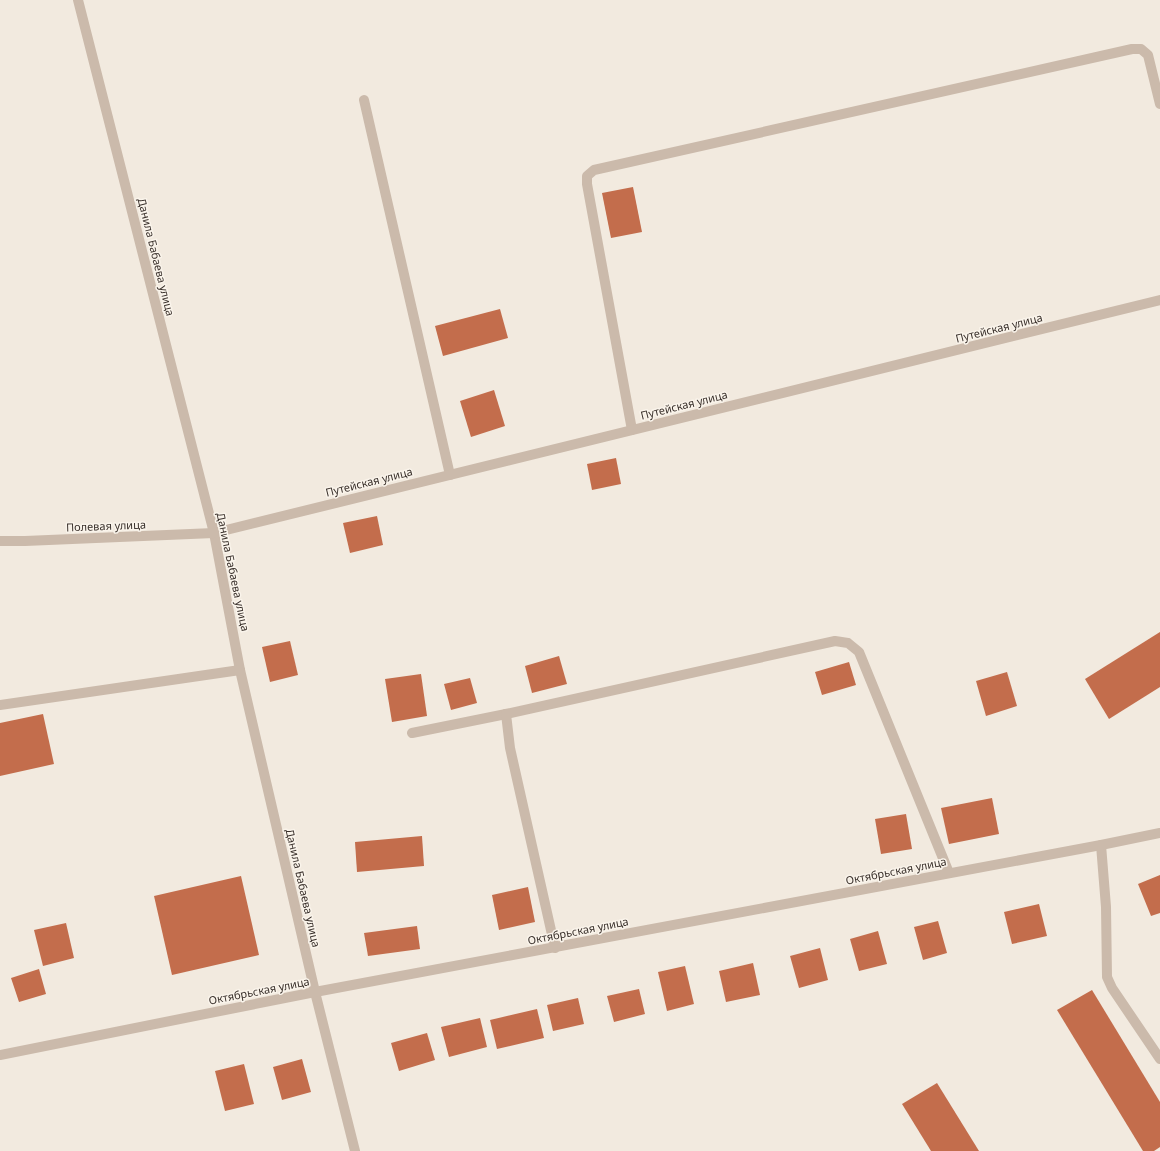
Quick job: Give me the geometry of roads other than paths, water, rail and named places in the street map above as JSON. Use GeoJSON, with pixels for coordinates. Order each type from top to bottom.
{"type":"FeatureCollection","features":[{"type":"Feature","properties":{"kind":"street","name":"Данила Бабаева улица"},"geometry":{"type":"LineString","coordinates":[[78,0],[214,533],[240,670],[315,992],[355,1151]]}},
{"type":"Feature","properties":{"kind":"street"},"geometry":{"type":"LineString","coordinates":[[632,430],[587,184],[587,176],[594,170],[1132,49],[1141,49],[1148,55],[1160,104]]}},
{"type":"Feature","properties":{"kind":"street"},"geometry":{"type":"LineString","coordinates":[[364,100],[450,475]]}},
{"type":"Feature","properties":{"kind":"street","name":"Путейская улица"},"geometry":{"type":"LineString","coordinates":[[214,533],[1160,300]]}},
{"type":"Feature","properties":{"kind":"street","name":"Полевая улица"},"geometry":{"type":"LineString","coordinates":[[0,541],[214,533]]}},
{"type":"Feature","properties":{"kind":"street"},"geometry":{"type":"LineString","coordinates":[[412,733],[506,714],[835,641],[848,643],[859,652],[949,873]]}},
{"type":"Feature","properties":{"kind":"street"},"geometry":{"type":"LineString","coordinates":[[0,705],[240,670]]}},
{"type":"Feature","properties":{"kind":"street"},"geometry":{"type":"LineString","coordinates":[[506,714],[510,748],[555,948]]}},
{"type":"Feature","properties":{"kind":"street","name":"Октябрьская улица"},"geometry":{"type":"LineString","coordinates":[[0,1055],[315,992],[1160,833]]}},
{"type":"Feature","properties":{"kind":"street"},"geometry":{"type":"LineString","coordinates":[[1101,845],[1106,907],[1107,977],[1112,988],[1160,1059]]}}]}
